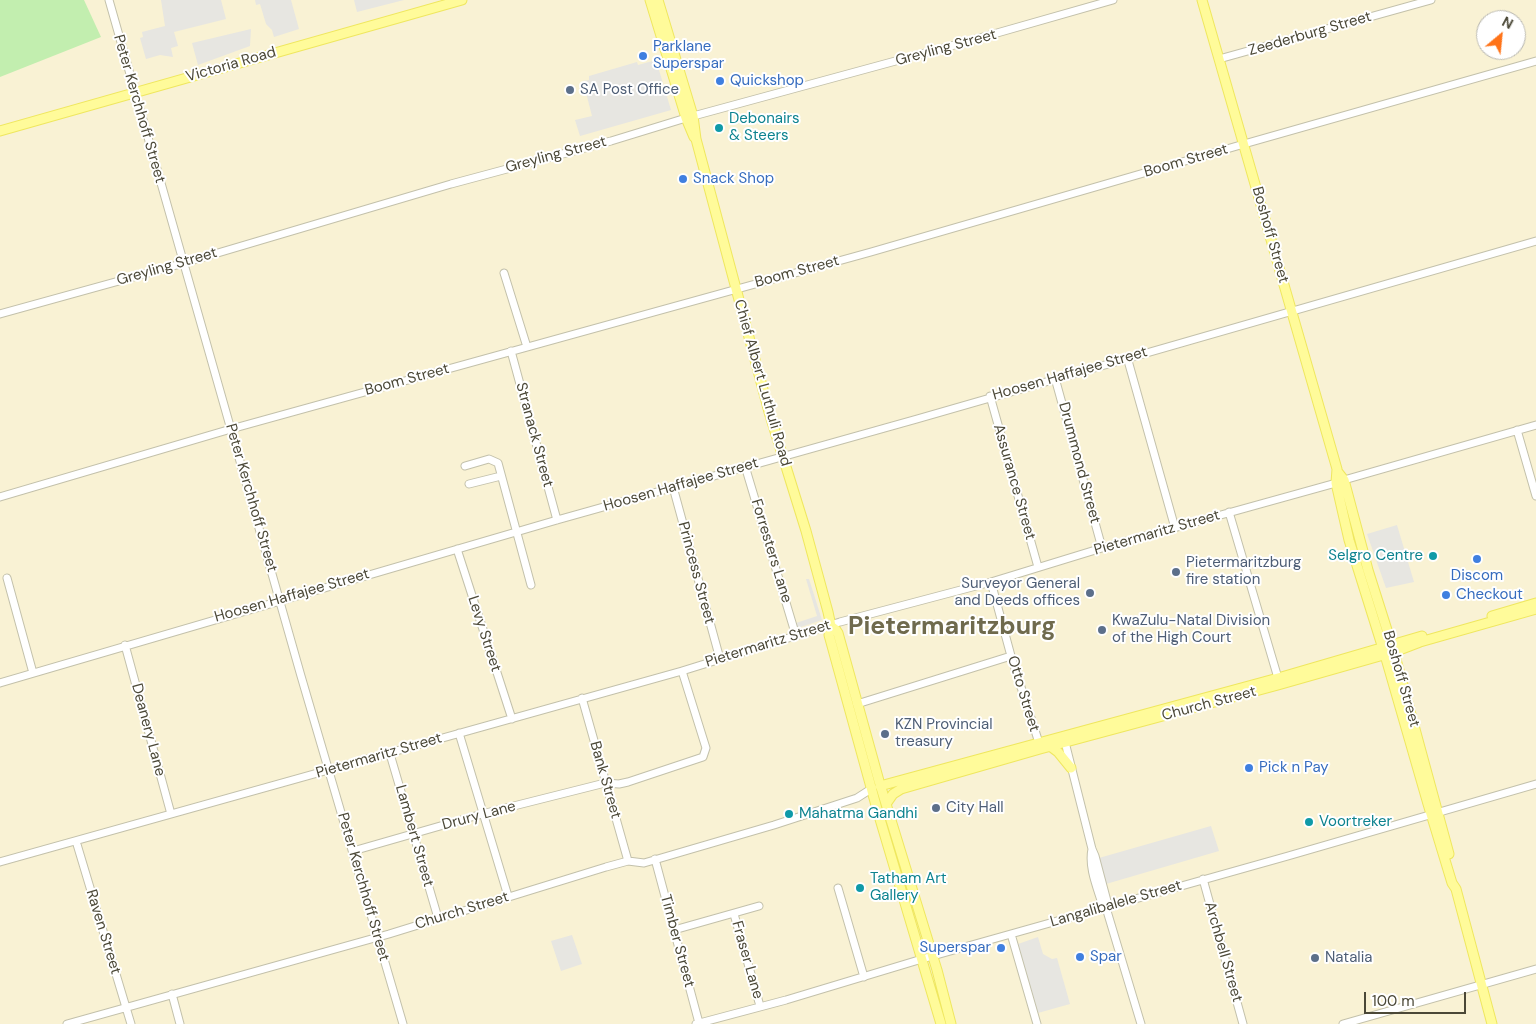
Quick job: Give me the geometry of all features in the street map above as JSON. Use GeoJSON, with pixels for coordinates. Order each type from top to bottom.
{"type":"FeatureCollection","features":[{"type":"Feature","properties":{"kind":"main road","name":"Victoria Road"},"geometry":{"type":"LineString","coordinates":[[0,132],[462,0]]}},
{"type":"Feature","properties":{"kind":"main road","name":"Chief Albert Luthuli Road"},"geometry":{"type":"LineString","coordinates":[[650,0],[690,117]]}},
{"type":"Feature","properties":{"kind":"main road","name":"Chief Albert Luthuli Road"},"geometry":{"type":"LineString","coordinates":[[658,0],[782,456],[806,531],[831,626],[829,635],[876,788],[886,804],[951,1024]]}},
{"type":"Feature","properties":{"kind":"main road","name":"Boshoff Street"},"geometry":{"type":"LineString","coordinates":[[1202,0],[1340,481],[1358,573],[1388,650],[1492,1024]]}},
{"type":"Feature","properties":{"kind":"main road","name":"Church Street"},"geometry":{"type":"LineString","coordinates":[[1064,739],[1388,650],[1536,603]]}},
{"type":"Feature","properties":{"kind":"main road","name":"Church Street"},"geometry":{"type":"LineString","coordinates":[[886,804],[893,794],[901,789],[1064,739],[1278,678],[1420,642],[1536,609]]}},
{"type":"Feature","properties":{"kind":"main road","name":"Chief Albert Luthuli Road"},"geometry":{"type":"LineString","coordinates":[[831,626],[838,633],[857,704],[876,788],[874,799],[941,1024]]}},
{"type":"Feature","properties":{"kind":"main road","name":"Church Street"},"geometry":{"type":"LineString","coordinates":[[876,788],[1043,746]]}},
{"type":"Feature","properties":{"kind":"main road"},"geometry":{"type":"LineString","coordinates":[[1043,746],[1058,752],[1071,768]]}},
{"type":"Feature","properties":{"kind":"street","name":"Peter Kerchhoff Street"},"geometry":{"type":"LineString","coordinates":[[109,0],[134,94],[403,1024]]}},
{"type":"Feature","properties":{"kind":"street","name":"Greyling Street"},"geometry":{"type":"LineString","coordinates":[[0,314],[184,263],[451,184],[969,42],[1112,0]]}},
{"type":"Feature","properties":{"kind":"street","name":"Zeederburg Street"},"geometry":{"type":"LineString","coordinates":[[1219,59],[1431,0]]}},
{"type":"Feature","properties":{"kind":"street","name":"Boom Street"},"geometry":{"type":"LineString","coordinates":[[0,498],[231,429],[736,290],[1536,61]]}},
{"type":"Feature","properties":{"kind":"street","name":"Hoosen Haffajee Street"},"geometry":{"type":"LineString","coordinates":[[0,683],[280,599],[745,466],[917,419],[990,396],[1536,241]]}},
{"type":"Feature","properties":{"kind":"street"},"geometry":{"type":"LineString","coordinates":[[504,273],[527,347]]}},
{"type":"Feature","properties":{"kind":"street","name":"Stranack Street"},"geometry":{"type":"LineString","coordinates":[[511,351],[557,520]]}},
{"type":"Feature","properties":{"kind":"street"},"geometry":{"type":"LineString","coordinates":[[1127,357],[1175,528]]}},
{"type":"Feature","properties":{"kind":"street","name":"Drummond Street"},"geometry":{"type":"LineString","coordinates":[[1056,378],[1102,548]]}},
{"type":"Feature","properties":{"kind":"street","name":"Assurance Street"},"geometry":{"type":"LineString","coordinates":[[990,396],[1038,567]]}},
{"type":"Feature","properties":{"kind":"street","name":"Pietermaritz Street"},"geometry":{"type":"LineString","coordinates":[[0,862],[682,671],[796,636],[992,582],[1102,548],[1536,425]]}},
{"type":"Feature","properties":{"kind":"street"},"geometry":{"type":"LineString","coordinates":[[1517,430],[1536,496]]}},
{"type":"Feature","properties":{"kind":"street"},"geometry":{"type":"LineString","coordinates":[[464,466],[489,459],[494,460],[498,464],[531,585]]}},
{"type":"Feature","properties":{"kind":"street","name":"Forresters Lane"},"geometry":{"type":"LineString","coordinates":[[745,466],[796,636]]}},
{"type":"Feature","properties":{"kind":"street"},"geometry":{"type":"LineString","coordinates":[[469,484],[501,476]]}},
{"type":"Feature","properties":{"kind":"street","name":"Princess Street"},"geometry":{"type":"LineString","coordinates":[[673,487],[720,659]]}},
{"type":"Feature","properties":{"kind":"street"},"geometry":{"type":"LineString","coordinates":[[1229,512],[1278,678]]}},
{"type":"Feature","properties":{"kind":"street","name":"Levy Street"},"geometry":{"type":"LineString","coordinates":[[457,549],[512,719]]}},
{"type":"Feature","properties":{"kind":"street"},"geometry":{"type":"LineString","coordinates":[[7,578],[33,673]]}},
{"type":"Feature","properties":{"kind":"street","name":"Otto Street"},"geometry":{"type":"LineString","coordinates":[[992,582],[1011,656],[1043,746]]}},
{"type":"Feature","properties":{"kind":"street","name":"Deanery Lane"},"geometry":{"type":"LineString","coordinates":[[125,645],[171,814]]}},
{"type":"Feature","properties":{"kind":"street"},"geometry":{"type":"LineString","coordinates":[[857,704],[1011,656]]}},
{"type":"Feature","properties":{"kind":"street","name":"Drury Lane"},"geometry":{"type":"LineString","coordinates":[[353,851],[482,814],[605,783],[619,784],[628,782],[700,758],[705,754],[706,748],[682,671]]}},
{"type":"Feature","properties":{"kind":"street","name":"Bank Street"},"geometry":{"type":"LineString","coordinates":[[582,698],[628,861]]}},
{"type":"Feature","properties":{"kind":"street"},"geometry":{"type":"LineString","coordinates":[[460,733],[482,814],[508,896]]}},
{"type":"Feature","properties":{"kind":"street"},"geometry":{"type":"LineString","coordinates":[[1064,739],[1103,888],[1106,908]]}},
{"type":"Feature","properties":{"kind":"street","name":"Lambert Street"},"geometry":{"type":"LineString","coordinates":[[390,754],[438,918]]}},
{"type":"Feature","properties":{"kind":"street","name":"Langalibalele Street"},"geometry":{"type":"LineString","coordinates":[[697,1024],[1536,784]]}},
{"type":"Feature","properties":{"kind":"street","name":"Church Street"},"geometry":{"type":"LineString","coordinates":[[67,1024],[77,1023],[126,1007],[378,937],[628,861],[644,863],[774,825],[857,798],[876,788]]}},
{"type":"Feature","properties":{"kind":"street","name":"Church Street"},"geometry":{"type":"LineString","coordinates":[[857,798],[874,799]]}},
{"type":"Feature","properties":{"kind":"street","name":"Raven Street"},"geometry":{"type":"LineString","coordinates":[[76,841],[130,1024]]}},
{"type":"Feature","properties":{"kind":"street"},"geometry":{"type":"LineString","coordinates":[[1092,849],[1090,859],[1141,1024]]}},
{"type":"Feature","properties":{"kind":"street","name":"Timber Street"},"geometry":{"type":"LineString","coordinates":[[655,859],[697,1024]]}},
{"type":"Feature","properties":{"kind":"street","name":"Archbell Street"},"geometry":{"type":"LineString","coordinates":[[1203,879],[1244,1024]]}},
{"type":"Feature","properties":{"kind":"street"},"geometry":{"type":"LineString","coordinates":[[838,888],[864,977]]}},
{"type":"Feature","properties":{"kind":"street"},"geometry":{"type":"LineString","coordinates":[[1103,888],[1111,896],[1124,901]]}},
{"type":"Feature","properties":{"kind":"street"},"geometry":{"type":"LineString","coordinates":[[674,930],[759,906]]}},
{"type":"Feature","properties":{"kind":"street","name":"Fraser Lane"},"geometry":{"type":"LineString","coordinates":[[734,914],[760,1006]]}},
{"type":"Feature","properties":{"kind":"street"},"geometry":{"type":"LineString","coordinates":[[1011,934],[1037,1024]]}},
{"type":"Feature","properties":{"kind":"street"},"geometry":{"type":"LineString","coordinates":[[1343,1024],[1536,969]]}},
{"type":"Feature","properties":{"kind":"street"},"geometry":{"type":"LineString","coordinates":[[172,994],[180,1024]]}},
{"type":"Feature","properties":{"kind":"shaded area"},"geometry":{"type":"Polygon","coordinates":[[[0,0],[1536,0],[1536,1024],[0,1024],[0,0]]]}},
{"type":"Feature","properties":{"kind":"shaded area"},"geometry":{"type":"Polygon","coordinates":[[[161,0],[221,0],[226,19],[174,32],[178,46],[171,48],[173,57],[160,55],[146,59],[140,38],[143,37],[142,32],[165,26],[161,0]]]}},
{"type":"Feature","properties":{"kind":"shaded area"},"geometry":{"type":"Polygon","coordinates":[[[255,0],[291,0],[299,29],[274,37],[272,30],[266,24],[260,4],[256,5],[255,0]]]}},
{"type":"Feature","properties":{"kind":"shaded area"},"geometry":{"type":"Polygon","coordinates":[[[354,0],[404,0],[357,12],[354,0]]]}},
{"type":"Feature","properties":{"kind":"shaded area"},"geometry":{"type":"Polygon","coordinates":[[[251,29],[250,46],[198,65],[192,43],[251,29]]]}},
{"type":"Feature","properties":{"kind":"shaded area"},"geometry":{"type":"Polygon","coordinates":[[[656,60],[671,110],[580,136],[575,120],[592,116],[583,81],[589,80],[589,76],[637,62],[638,65],[656,60]]]}},
{"type":"Feature","properties":{"kind":"shaded area"},"geometry":{"type":"Polygon","coordinates":[[[1397,525],[1414,582],[1386,588],[1367,534],[1397,525]]]}},
{"type":"Feature","properties":{"kind":"shaded area"},"geometry":{"type":"Polygon","coordinates":[[[806,579],[809,579],[822,620],[795,629],[793,624],[817,616],[806,579]]]}},
{"type":"Feature","properties":{"kind":"shaded area"},"geometry":{"type":"Polygon","coordinates":[[[1211,826],[1219,851],[1106,884],[1099,858],[1211,826]]]}},
{"type":"Feature","properties":{"kind":"shaded area"},"geometry":{"type":"Polygon","coordinates":[[[572,935],[582,964],[561,971],[551,941],[572,935]]]}},
{"type":"Feature","properties":{"kind":"shaded area"},"geometry":{"type":"Polygon","coordinates":[[[1038,937],[1043,954],[1052,959],[1057,958],[1070,1004],[1038,1013],[1018,944],[1038,937]]]}},
{"type":"Feature","properties":{"kind":"green space"},"geometry":{"type":"Polygon","coordinates":[[[0,0],[84,0],[101,37],[0,77],[0,0]]]}},
{"type":"Feature","properties":{"kind":"place","name":"Parklane Superspar"},"geometry":{"type":"Point","coordinates":[643,56]}},
{"type":"Feature","properties":{"kind":"place","name":"Quickshop"},"geometry":{"type":"Point","coordinates":[720,81]}},
{"type":"Feature","properties":{"kind":"place","name":"SA Post Office"},"geometry":{"type":"Point","coordinates":[570,90]}},
{"type":"Feature","properties":{"kind":"place","name":"Debonairs & Steers"},"geometry":{"type":"Point","coordinates":[719,128]}},
{"type":"Feature","properties":{"kind":"place","name":"Snack Shop"},"geometry":{"type":"Point","coordinates":[683,179]}},
{"type":"Feature","properties":{"kind":"place","name":"Selgro Centre"},"geometry":{"type":"Point","coordinates":[1433,556]}},
{"type":"Feature","properties":{"kind":"place","name":"Discom"},"geometry":{"type":"Point","coordinates":[1477,559]}},
{"type":"Feature","properties":{"kind":"place","name":"Pietermaritzburg fire station"},"geometry":{"type":"Point","coordinates":[1176,572]}},
{"type":"Feature","properties":{"kind":"place","name":"Surveyor General and Deeds offices"},"geometry":{"type":"Point","coordinates":[1090,593]}},
{"type":"Feature","properties":{"kind":"place","name":"Checkout"},"geometry":{"type":"Point","coordinates":[1446,595]}},
{"type":"Feature","properties":{"kind":"place","name":"KwaZulu-Natal Division of the High Court"},"geometry":{"type":"Point","coordinates":[1102,630]}},
{"type":"Feature","properties":{"kind":"place","name":"KZN Provincial treasury"},"geometry":{"type":"Point","coordinates":[885,734]}},
{"type":"Feature","properties":{"kind":"place","name":"Pick n Pay"},"geometry":{"type":"Point","coordinates":[1249,768]}},
{"type":"Feature","properties":{"kind":"place","name":"City Hall"},"geometry":{"type":"Point","coordinates":[936,808]}},
{"type":"Feature","properties":{"kind":"place","name":"Mahatma Gandhi"},"geometry":{"type":"Point","coordinates":[789,814]}},
{"type":"Feature","properties":{"kind":"place","name":"Voortreker"},"geometry":{"type":"Point","coordinates":[1309,822]}},
{"type":"Feature","properties":{"kind":"place","name":"Tatham Art Gallery"},"geometry":{"type":"Point","coordinates":[860,888]}},
{"type":"Feature","properties":{"kind":"place","name":"Superspar"},"geometry":{"type":"Point","coordinates":[1001,948]}},
{"type":"Feature","properties":{"kind":"place","name":"Spar"},"geometry":{"type":"Point","coordinates":[1080,957]}},
{"type":"Feature","properties":{"kind":"place","name":"Natalia"},"geometry":{"type":"Point","coordinates":[1315,958]}},
{"type":"Feature","properties":{"kind":"district","name":"Pietermaritzburg"},"geometry":{"type":"Point","coordinates":[952,627]}}]}
